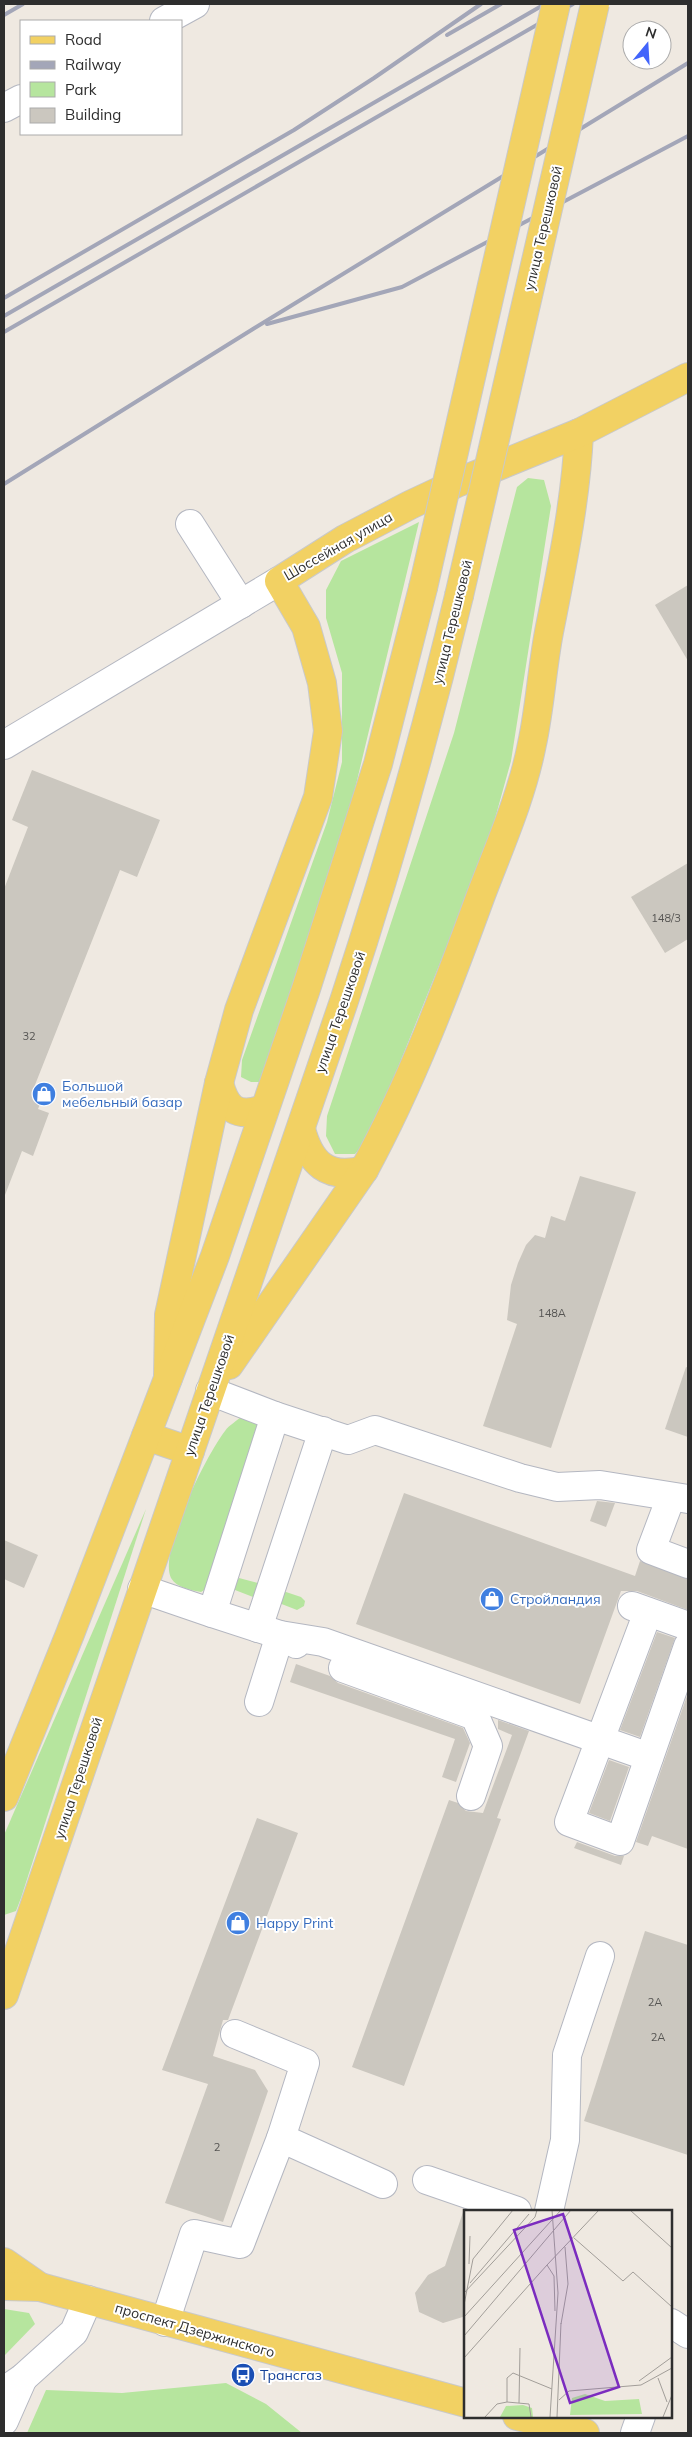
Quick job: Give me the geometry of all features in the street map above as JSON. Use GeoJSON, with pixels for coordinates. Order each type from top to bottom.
{"type":"FeatureCollection","features":[{"type":"Feature","properties":{"kind":"main road"},"geometry":{"type":"LineString","coordinates":[[4,1797],[70,1634],[215,1256],[306,989],[378,764],[423,588],[556,4]]}},
{"type":"Feature","properties":{"kind":"main road","name":"улица Терешковой"},"geometry":{"type":"LineString","coordinates":[[4,1995],[12,1946],[190,1452],[375,908],[413,774],[459,596],[595,4]]}},
{"type":"Feature","properties":{"kind":"main road","name":"Шоссейная улица"},"geometry":{"type":"LineString","coordinates":[[279,581],[345,539],[410,505],[459,482],[579,432],[688,377]]}},
{"type":"Feature","properties":{"kind":"main road"},"geometry":{"type":"LineString","coordinates":[[210,1391],[364,1170],[394,1112],[433,1021],[520,789],[532,744],[548,640],[569,527],[577,468],[579,432]]}},
{"type":"Feature","properties":{"kind":"main road"},"geometry":{"type":"LineString","coordinates":[[168,1378],[169,1315],[219,1083],[240,1010],[318,797],[325,761],[328,731],[322,683],[306,627],[279,581]]}},
{"type":"Feature","properties":{"kind":"main road"},"geometry":{"type":"LineString","coordinates":[[219,1083],[224,1101],[232,1109],[244,1113],[264,1109]]}},
{"type":"Feature","properties":{"kind":"main road"},"geometry":{"type":"LineString","coordinates":[[300,1129],[306,1148],[314,1160],[326,1168],[350,1174],[364,1170]]}},
{"type":"Feature","properties":{"kind":"main road"},"geometry":{"type":"LineString","coordinates":[[146,1436],[190,1452]]}},
{"type":"Feature","properties":{"kind":"main road"},"geometry":{"type":"LineString","coordinates":[[4,2262],[40,2287]]}},
{"type":"Feature","properties":{"kind":"main road"},"geometry":{"type":"LineString","coordinates":[[4,2286],[40,2287]]}},
{"type":"Feature","properties":{"kind":"main road","name":"проспект Дзержинского"},"geometry":{"type":"LineString","coordinates":[[40,2287],[464,2402]]}},
{"type":"Feature","properties":{"kind":"main road"},"geometry":{"type":"LineString","coordinates":[[521,2417],[585,2433]]}},
{"type":"Feature","properties":{"kind":"street"},"geometry":{"type":"LineString","coordinates":[[166,20],[195,4]]}},
{"type":"Feature","properties":{"kind":"street"},"geometry":{"type":"LineString","coordinates":[[4,108],[20,100]]}},
{"type":"Feature","properties":{"kind":"street"},"geometry":{"type":"LineString","coordinates":[[190,524],[241,604]]}},
{"type":"Feature","properties":{"kind":"street","name":"Шоссейная улица"},"geometry":{"type":"LineString","coordinates":[[4,745],[279,581]]}},
{"type":"Feature","properties":{"kind":"street"},"geometry":{"type":"LineString","coordinates":[[210,1391],[348,1440],[375,1430],[520,1478],[557,1486],[600,1485],[680,1498],[651,1550],[688,1564]]}},
{"type":"Feature","properties":{"kind":"street"},"geometry":{"type":"LineString","coordinates":[[212,1613],[276,1416]]}},
{"type":"Feature","properties":{"kind":"street"},"geometry":{"type":"LineString","coordinates":[[259,1702],[269,1631],[323,1431]]}},
{"type":"Feature","properties":{"kind":"street"},"geometry":{"type":"LineString","coordinates":[[142,1589],[269,1631],[323,1642],[600,1738],[649,1757]]}},
{"type":"Feature","properties":{"kind":"street"},"geometry":{"type":"LineString","coordinates":[[688,1626],[639,1609],[600,1738],[569,1822],[620,1841],[688,1646]]}},
{"type":"Feature","properties":{"kind":"street"},"geometry":{"type":"LineString","coordinates":[[269,1631],[324,1661],[475,1716],[488,1746],[471,1796]]}},
{"type":"Feature","properties":{"kind":"street"},"geometry":{"type":"LineString","coordinates":[[549,2210],[565,2140],[567,2055],[600,1956]]}},
{"type":"Feature","properties":{"kind":"street"},"geometry":{"type":"LineString","coordinates":[[165,2322],[194,2234],[240,2244],[280,2138],[305,2063],[235,2034]]}},
{"type":"Feature","properties":{"kind":"street"},"geometry":{"type":"LineString","coordinates":[[280,2138],[383,2184]]}},
{"type":"Feature","properties":{"kind":"street"},"geometry":{"type":"LineString","coordinates":[[427,2180],[514,2210]]}},
{"type":"Feature","properties":{"kind":"street"},"geometry":{"type":"LineString","coordinates":[[4,2421],[13,2385],[74,2332],[88,2300]]}},
{"type":"Feature","properties":{"kind":"street"},"geometry":{"type":"LineString","coordinates":[[672,2324],[688,2334]]}},
{"type":"Feature","properties":{"kind":"street"},"geometry":{"type":"LineString","coordinates":[[635,2433],[641,2417]]}},
{"type":"Feature","properties":{"kind":"green space"},"geometry":{"type":"Polygon","coordinates":[[[528,478],[544,480],[551,506],[511,761],[488,844],[370,1137],[355,1154],[335,1154],[326,1136],[327,1116],[454,733],[517,487],[528,478]]]}},
{"type":"Feature","properties":{"kind":"green space"},"geometry":{"type":"Polygon","coordinates":[[[419,522],[342,843],[260,1082],[251,1082],[241,1077],[242,1060],[327,822],[342,762],[342,673],[326,618],[326,590],[341,561],[419,522]]]}},
{"type":"Feature","properties":{"kind":"green space"},"geometry":{"type":"Polygon","coordinates":[[[242,1416],[254,1418],[261,1428],[211,1586],[201,1592],[184,1588],[171,1578],[169,1565],[171,1547],[178,1526],[186,1503],[207,1460],[227,1429],[242,1416]]]}},
{"type":"Feature","properties":{"kind":"green space"},"geometry":{"type":"Polygon","coordinates":[[[146,1509],[21,1898],[16,1911],[4,1915],[4,1835],[146,1509]]]}},
{"type":"Feature","properties":{"kind":"green space"},"geometry":{"type":"Polygon","coordinates":[[[239,1578],[258,1583],[262,1587],[258,1595],[253,1597],[235,1590],[234,1584],[239,1578]]]}},
{"type":"Feature","properties":{"kind":"green space"},"geometry":{"type":"Polygon","coordinates":[[[283,1591],[301,1597],[305,1601],[304,1606],[297,1610],[279,1603],[283,1591]]]}},
{"type":"Feature","properties":{"kind":"green space"},"geometry":{"type":"Polygon","coordinates":[[[4,2309],[29,2313],[35,2324],[4,2356],[4,2309]]]}},
{"type":"Feature","properties":{"kind":"green space"},"geometry":{"type":"Polygon","coordinates":[[[226,2383],[266,2404],[302,2433],[27,2433],[46,2390],[122,2393],[226,2383]]]}},
{"type":"Feature","properties":{"kind":"building"},"geometry":{"type":"Polygon","coordinates":[[[688,585],[688,661],[655,605],[688,585]]]}},
{"type":"Feature","properties":{"kind":"building"},"geometry":{"type":"Polygon","coordinates":[[[32,770],[160,820],[137,877],[120,870],[33,1090],[44,1094],[38,1109],[49,1113],[33,1156],[22,1151],[5,1195],[4,889],[28,827],[12,820],[32,770]]]}},
{"type":"Feature","properties":{"kind":"building"},"geometry":{"type":"Polygon","coordinates":[[[688,863],[688,939],[665,953],[631,897],[688,863]]]}},
{"type":"Feature","properties":{"kind":"building"},"geometry":{"type":"Polygon","coordinates":[[[580,1176],[636,1192],[551,1448],[483,1426],[517,1324],[507,1320],[511,1285],[518,1263],[526,1245],[535,1235],[545,1238],[551,1216],[565,1221],[580,1176]]]}},
{"type":"Feature","properties":{"kind":"building"},"geometry":{"type":"Polygon","coordinates":[[[686,1367],[688,1368],[688,1437],[665,1429],[686,1367]]]}},
{"type":"Feature","properties":{"kind":"building","name":"Стройландия"},"geometry":{"type":"Polygon","coordinates":[[[404,1493],[635,1576],[640,1561],[688,1579],[688,1610],[637,1591],[621,1591],[580,1704],[356,1624],[404,1493]]]}},
{"type":"Feature","properties":{"kind":"building"},"geometry":{"type":"Polygon","coordinates":[[[597,1501],[615,1503],[606,1527],[590,1521],[597,1501]]]}},
{"type":"Feature","properties":{"kind":"building"},"geometry":{"type":"Polygon","coordinates":[[[4,1540],[38,1555],[24,1588],[4,1579],[4,1540]]]}},
{"type":"Feature","properties":{"kind":"building"},"geometry":{"type":"Polygon","coordinates":[[[657,1632],[675,1638],[640,1737],[620,1730],[657,1632]]]}},
{"type":"Feature","properties":{"kind":"building"},"geometry":{"type":"Polygon","coordinates":[[[296,1664],[330,1676],[338,1683],[463,1728],[470,1743],[456,1782],[442,1777],[455,1739],[290,1682],[296,1664]]]}},
{"type":"Feature","properties":{"kind":"building"},"geometry":{"type":"Polygon","coordinates":[[[688,1693],[688,1849],[652,1836],[648,1846],[636,1842],[688,1693]]]}},
{"type":"Feature","properties":{"kind":"building"},"geometry":{"type":"Polygon","coordinates":[[[498,1720],[529,1731],[497,1818],[501,1819],[404,2086],[352,2067],[449,1800],[458,1803],[466,1811],[483,1813],[512,1735],[498,1729],[498,1720]]]}},
{"type":"Feature","properties":{"kind":"building"},"geometry":{"type":"Polygon","coordinates":[[[609,1760],[629,1767],[610,1821],[589,1813],[609,1760]]]}},
{"type":"Feature","properties":{"kind":"building"},"geometry":{"type":"Polygon","coordinates":[[[257,1818],[298,1833],[228,2020],[223,2020],[213,2056],[255,2070],[268,2091],[223,2222],[165,2203],[208,2084],[162,2070],[257,1818]]]}},
{"type":"Feature","properties":{"kind":"building"},"geometry":{"type":"Polygon","coordinates":[[[577,1842],[615,1856],[624,1856],[621,1865],[574,1848],[577,1842]]]}},
{"type":"Feature","properties":{"kind":"building"},"geometry":{"type":"Polygon","coordinates":[[[645,1931],[688,1945],[688,2155],[584,2121],[645,1931]]]}},
{"type":"Feature","properties":{"kind":"building"},"geometry":{"type":"Polygon","coordinates":[[[464,2212],[464,2317],[443,2323],[419,2312],[415,2293],[428,2275],[445,2266],[464,2212]]]}},
{"type":"Feature","properties":{"kind":"railway"},"geometry":{"type":"LineString","coordinates":[[4,15],[23,4]]}},
{"type":"Feature","properties":{"kind":"railway"},"geometry":{"type":"LineString","coordinates":[[4,298],[294,130],[374,78],[481,4]]}},
{"type":"Feature","properties":{"kind":"railway"},"geometry":{"type":"LineString","coordinates":[[447,35],[501,4]]}},
{"type":"Feature","properties":{"kind":"railway"},"geometry":{"type":"LineString","coordinates":[[4,316],[545,4]]}},
{"type":"Feature","properties":{"kind":"railway"},"geometry":{"type":"LineString","coordinates":[[4,332],[573,4]]}},
{"type":"Feature","properties":{"kind":"railway"},"geometry":{"type":"LineString","coordinates":[[4,484],[688,63]]}},
{"type":"Feature","properties":{"kind":"railway"},"geometry":{"type":"LineString","coordinates":[[267,324],[402,287],[688,136]]}},
{"type":"Feature","properties":{"kind":"place","name":"Большой мебельный базар"},"geometry":{"type":"Point","coordinates":[44,1094]}},
{"type":"Feature","properties":{"kind":"place","name":"Стройландия"},"geometry":{"type":"Point","coordinates":[492,1599]}},
{"type":"Feature","properties":{"kind":"place","name":"Happy Print"},"geometry":{"type":"Point","coordinates":[238,1923]}},
{"type":"Feature","properties":{"kind":"place","name":"Трансгаз"},"geometry":{"type":"Point","coordinates":[243,2375]}}]}
